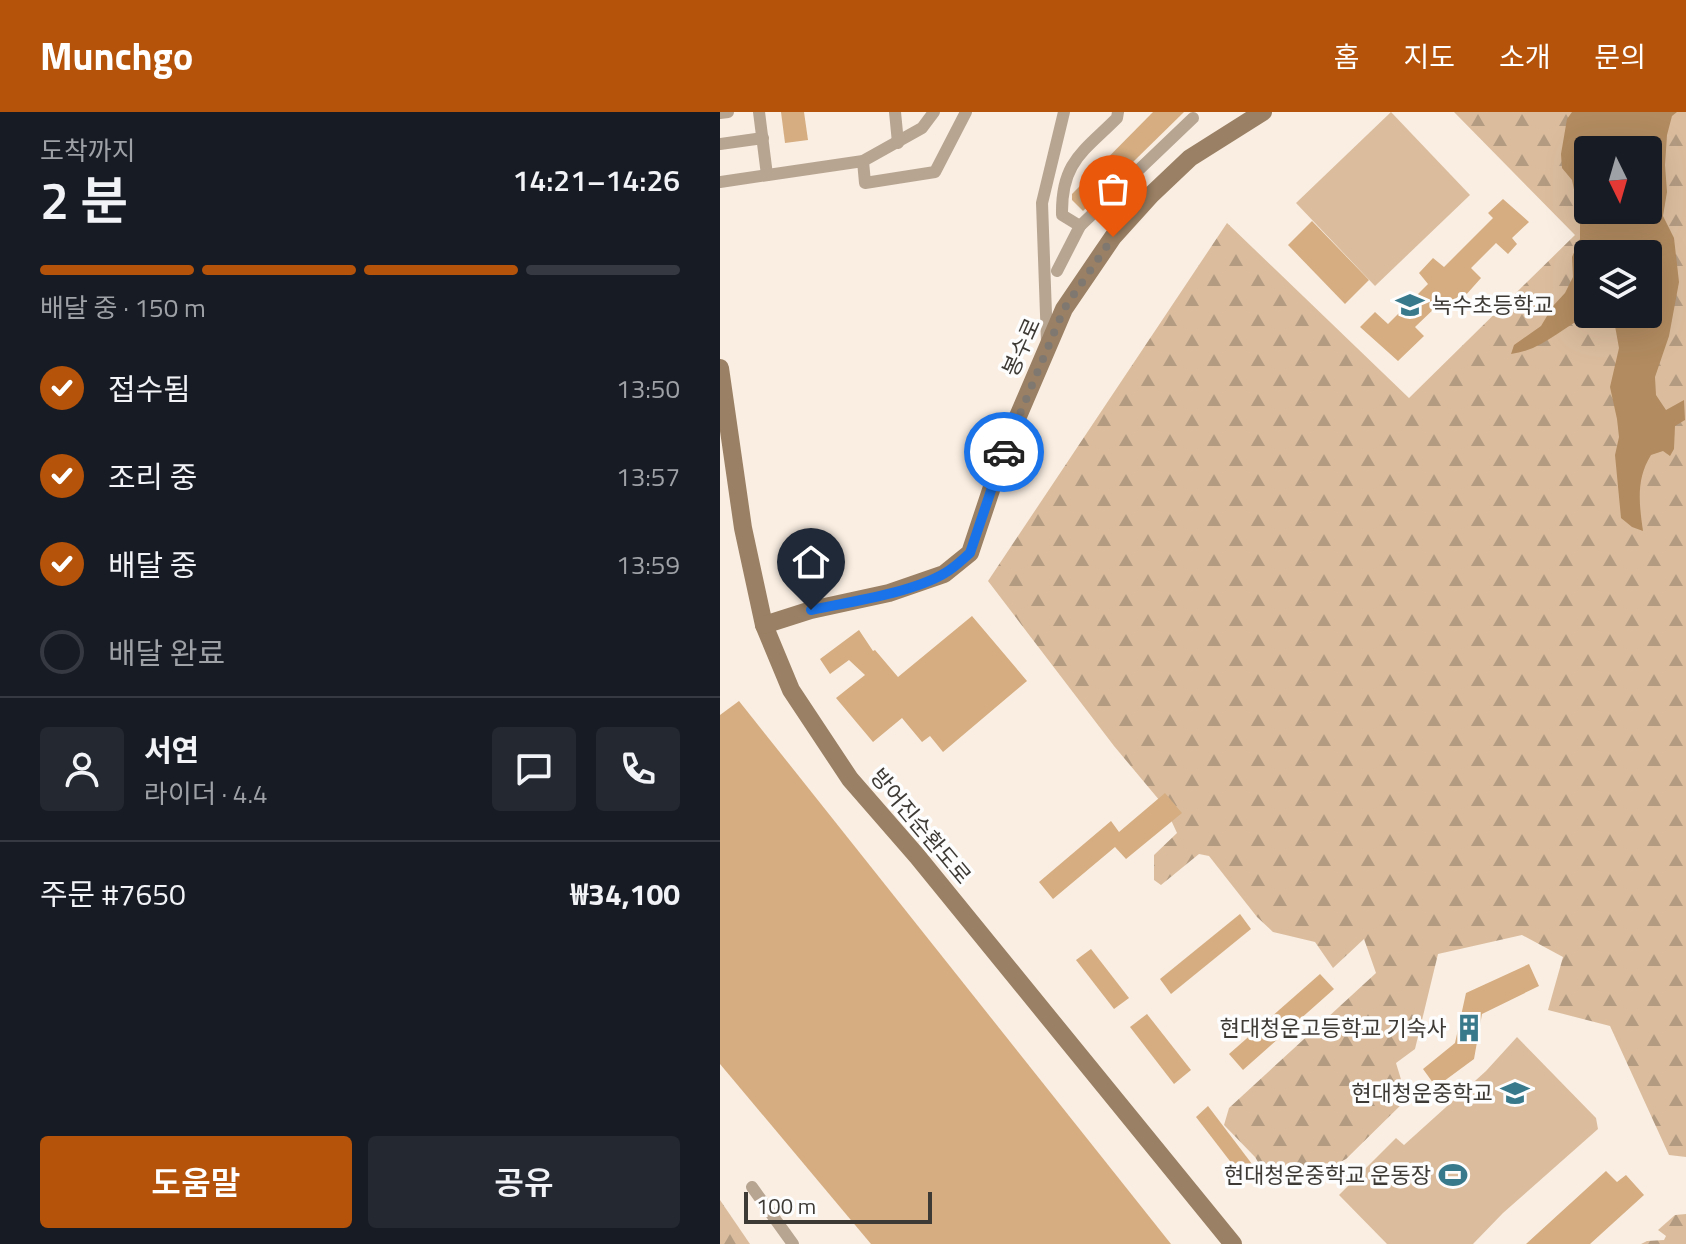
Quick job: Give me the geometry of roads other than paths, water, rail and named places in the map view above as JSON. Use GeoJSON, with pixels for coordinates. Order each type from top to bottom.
{"type":"FeatureCollection","features":[{"type":"Feature","properties":{"kind":"main road","name":"봉수로"},"geometry":{"type":"LineString","coordinates":[[764,625],[811,610],[903,589],[944,574],[970,553],[1007,442],[1064,309],[1113,237],[1151,195],[1190,158],[1263,112]]}},
{"type":"Feature","properties":{"kind":"main road","name":"방어진순환도로"},"geometry":{"type":"LineString","coordinates":[[720,368],[743,528],[764,625],[791,690],[850,779],[917,856],[1233,1244]]}},
{"type":"Feature","properties":{"kind":"street"},"geometry":{"type":"LineString","coordinates":[[720,113],[728,112]]}},
{"type":"Feature","properties":{"kind":"street"},"geometry":{"type":"LineString","coordinates":[[759,112],[767,175]]}},
{"type":"Feature","properties":{"kind":"street"},"geometry":{"type":"LineString","coordinates":[[895,112],[898,143]]}},
{"type":"Feature","properties":{"kind":"street"},"geometry":{"type":"LineString","coordinates":[[720,182],[863,161],[922,128],[934,112]]}},
{"type":"Feature","properties":{"kind":"street"},"geometry":{"type":"LineString","coordinates":[[863,161],[865,183],[935,172],[966,112]]}},
{"type":"Feature","properties":{"kind":"street"},"geometry":{"type":"LineString","coordinates":[[1080,226],[1062,215],[1069,167],[1117,118],[1118,112]]}},
{"type":"Feature","properties":{"kind":"street"},"geometry":{"type":"LineString","coordinates":[[1047,346],[1042,203],[1061,113]]}},
{"type":"Feature","properties":{"kind":"street"},"geometry":{"type":"LineString","coordinates":[[1057,271],[1080,226],[1193,118]]}},
{"type":"Feature","properties":{"kind":"street"},"geometry":{"type":"LineString","coordinates":[[720,144],[763,138]]}},
{"type":"Feature","properties":{"kind":"street"},"geometry":{"type":"LineString","coordinates":[[752,1187],[793,1244]]}},
{"type":"Feature","properties":{"kind":"place","name":"녹수초등학교"},"geometry":{"type":"Point","coordinates":[1410,305]}},
{"type":"Feature","properties":{"kind":"place","name":"현대청운고등학교 기숙사"},"geometry":{"type":"Point","coordinates":[1469,1028]}},
{"type":"Feature","properties":{"kind":"place","name":"현대청운중학교"},"geometry":{"type":"Point","coordinates":[1515,1093]}},
{"type":"Feature","properties":{"kind":"place","name":"현대청운중학교 운동장"},"geometry":{"type":"Point","coordinates":[1453,1175]}}]}
